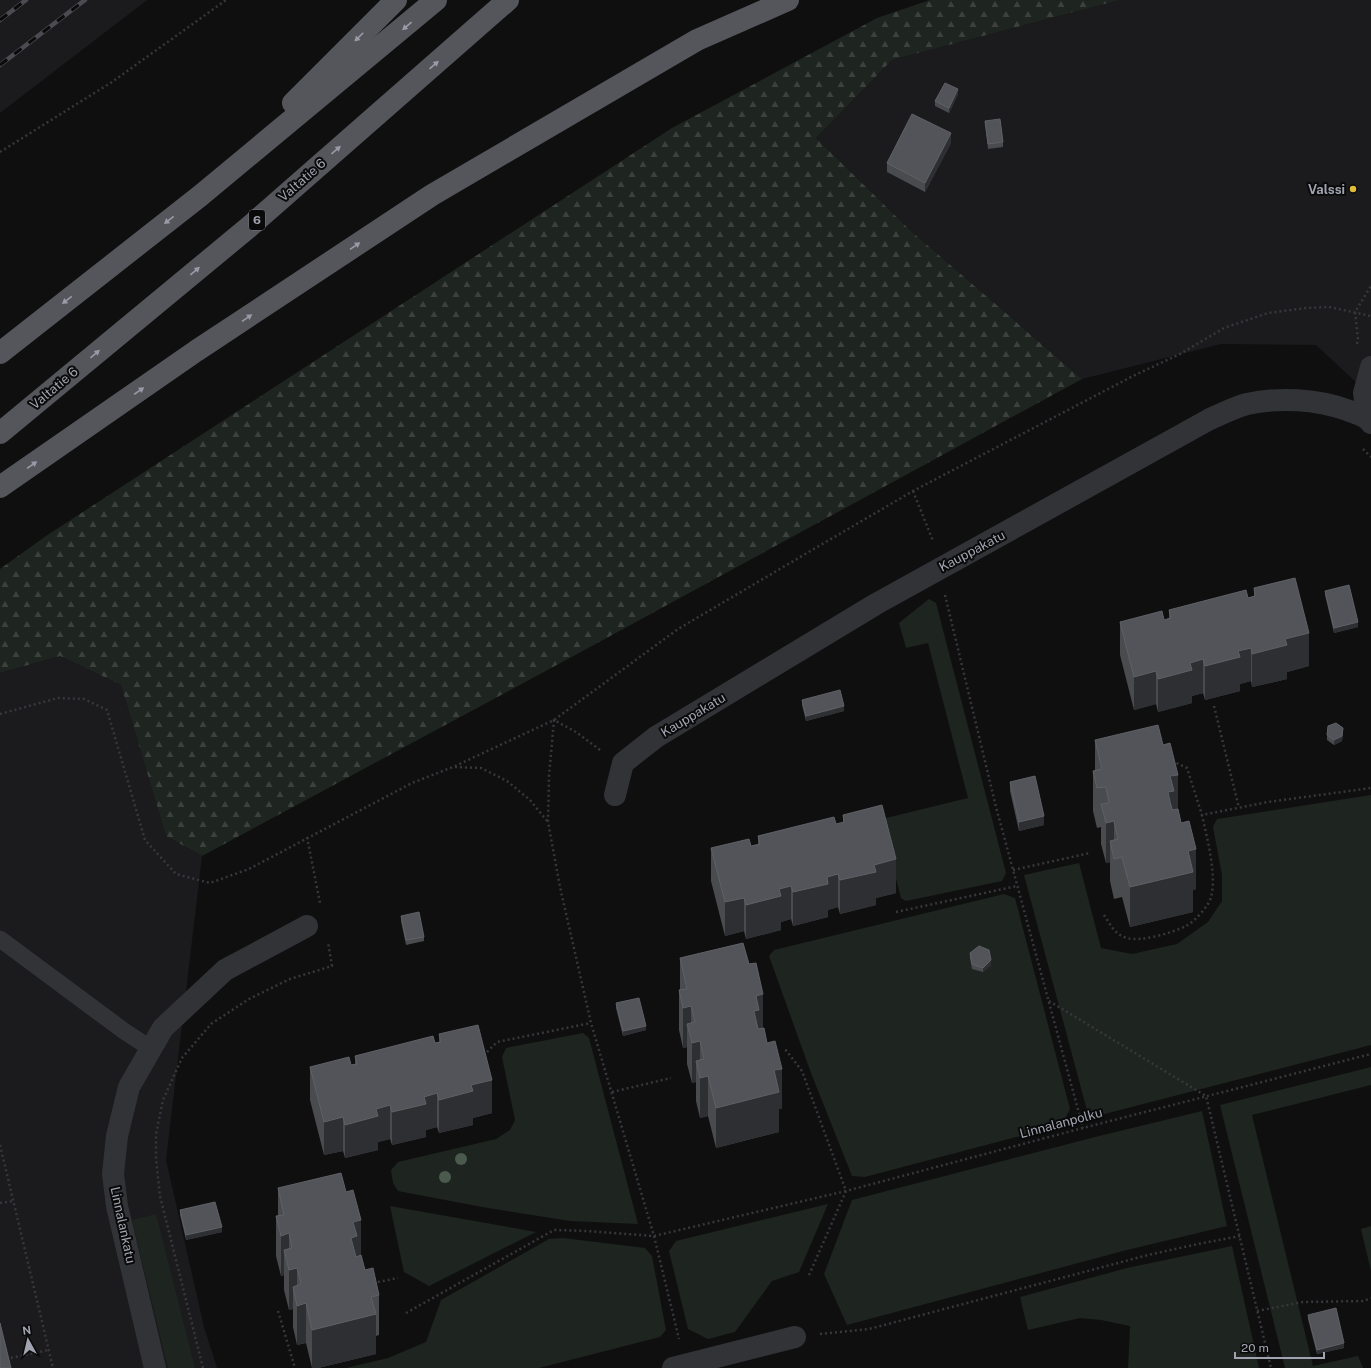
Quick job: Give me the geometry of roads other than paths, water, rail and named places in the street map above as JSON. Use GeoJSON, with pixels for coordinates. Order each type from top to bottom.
{"type":"FeatureCollection","features":[{"type":"Feature","properties":{"kind":"highway"},"geometry":{"type":"LineString","coordinates":[[200,196],[396,0]]}},
{"type":"Feature","properties":{"kind":"highway"},"geometry":{"type":"LineString","coordinates":[[0,353],[200,196],[436,0]]}},
{"type":"Feature","properties":{"kind":"highway","name":"Valtatie 6"},"geometry":{"type":"LineString","coordinates":[[0,433],[249,227],[508,0]]}},
{"type":"Feature","properties":{"kind":"highway"},"geometry":{"type":"LineString","coordinates":[[0,487],[202,347],[432,195],[697,40],[788,0]]}},
{"type":"Feature","properties":{"kind":"street"},"geometry":{"type":"LineString","coordinates":[[1369,420],[1364,393],[1371,366]]}},
{"type":"Feature","properties":{"kind":"street","name":"Kauppakatu"},"geometry":{"type":"LineString","coordinates":[[615,794],[623,763],[656,737],[876,604],[1210,419],[1246,404],[1271,400],[1308,401],[1337,407],[1369,420]]}},
{"type":"Feature","properties":{"kind":"street","name":"Linnalankatu"},"geometry":{"type":"LineString","coordinates":[[155,1368],[117,1206],[113,1174],[117,1136],[129,1087],[150,1048],[163,1028],[225,970],[307,926]]}},
{"type":"Feature","properties":{"kind":"street"},"geometry":{"type":"LineString","coordinates":[[679,1366],[795,1337]]}},
{"type":"Feature","properties":{"kind":"lane"},"geometry":{"type":"LineString","coordinates":[[0,939],[124,1031],[150,1048]]}},
{"type":"Feature","properties":{"kind":"railway"},"geometry":{"type":"LineString","coordinates":[[0,20],[26,0]]}},
{"type":"Feature","properties":{"kind":"railway"},"geometry":{"type":"LineString","coordinates":[[0,65],[85,0]]}},
{"type":"Feature","properties":{"kind":"place","name":"Valssi"},"geometry":{"type":"Point","coordinates":[1353,189]}}]}
